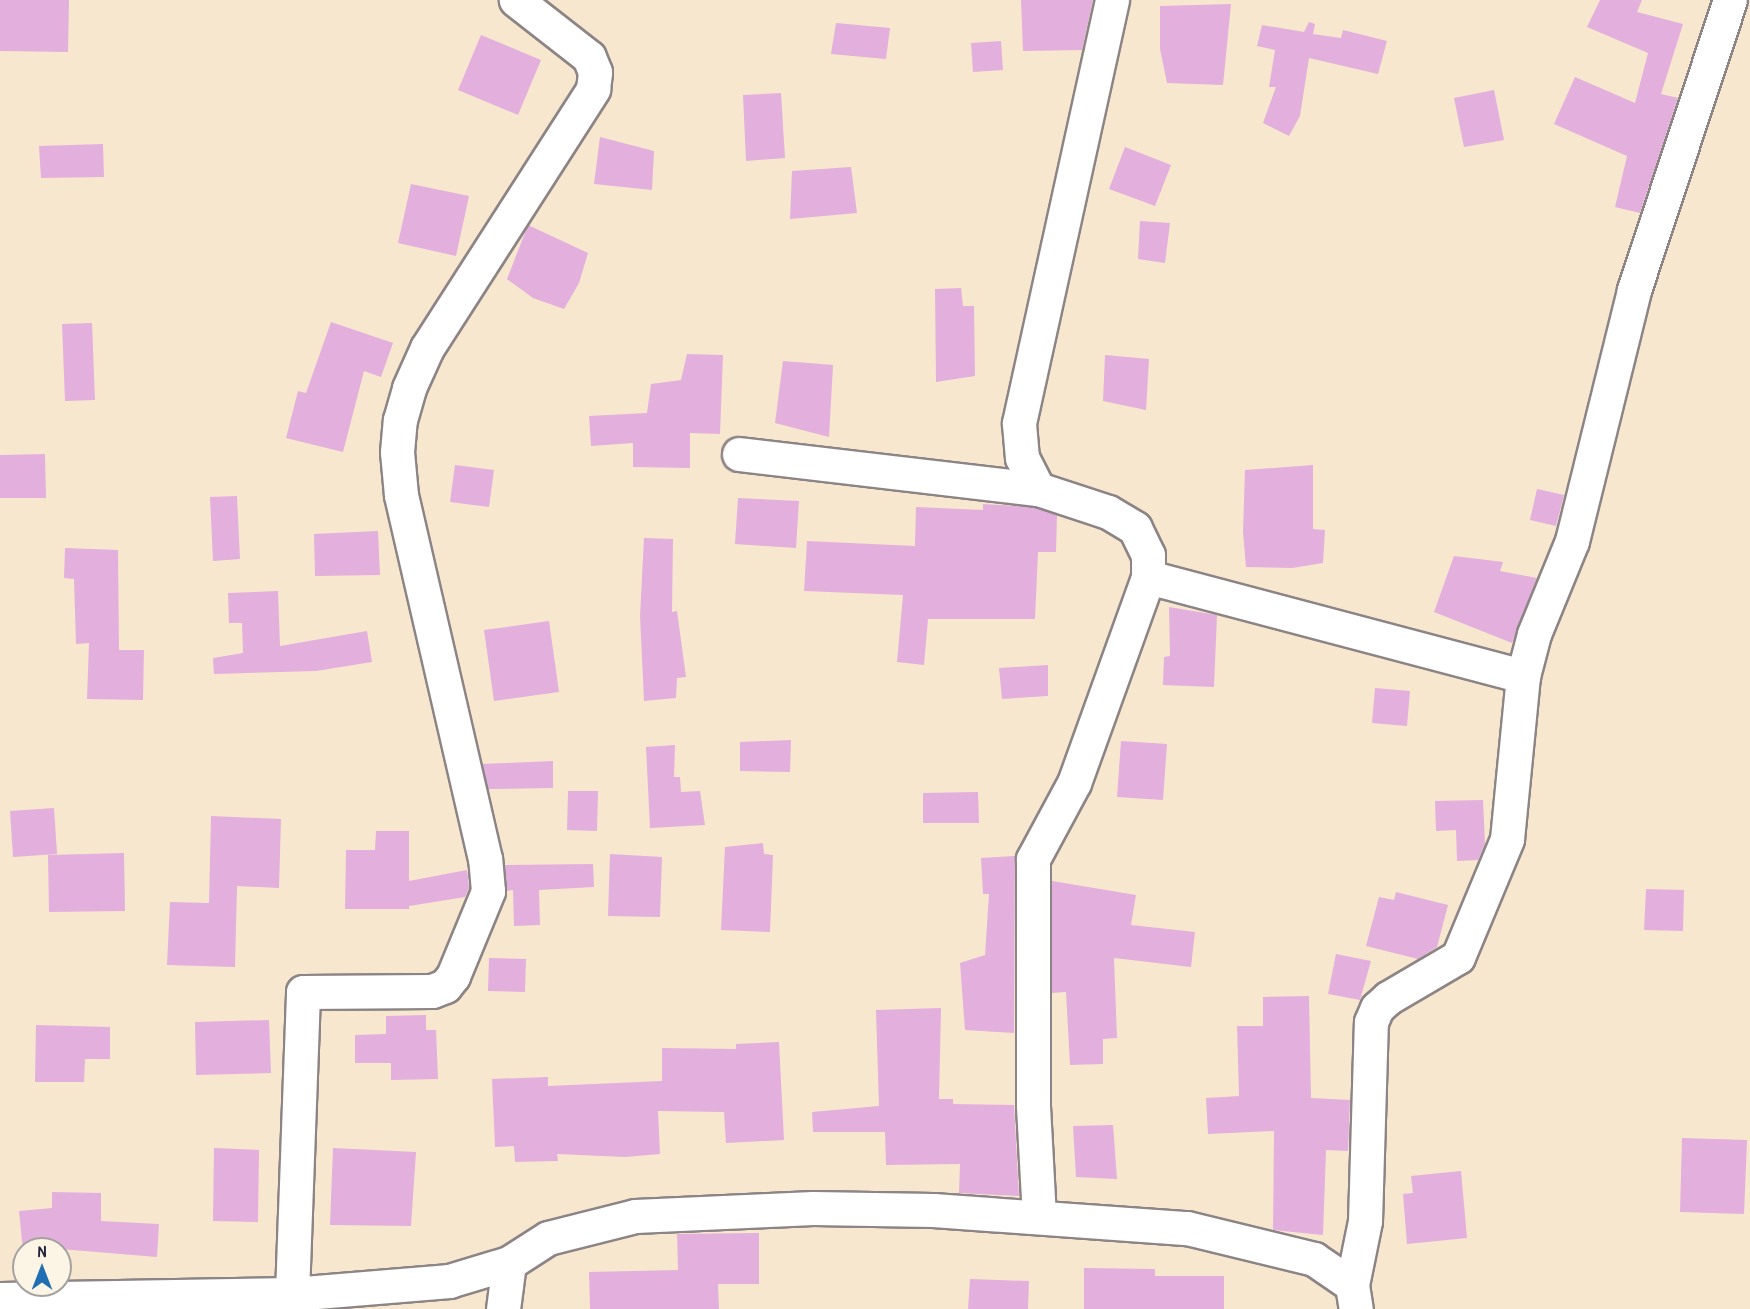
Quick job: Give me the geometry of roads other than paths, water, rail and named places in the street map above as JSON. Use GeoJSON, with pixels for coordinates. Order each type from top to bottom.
{"type":"FeatureCollection","features":[{"type":"Feature","properties":{"kind":"street"},"geometry":{"type":"LineString","coordinates":[[292,1294],[303,992],[432,991],[445,986],[453,976],[488,891],[485,859],[401,495],[397,452],[400,420],[409,388],[428,348],[593,89],[594,72],[589,57],[516,0]]}},
{"type":"Feature","properties":{"kind":"street"},"geometry":{"type":"LineString","coordinates":[[1038,489],[1022,458],[1019,423],[1112,0]]}},
{"type":"Feature","properties":{"kind":"street"},"geometry":{"type":"LineString","coordinates":[[1354,1297],[1365,1221],[1371,1022],[1377,1008],[1388,998],[1458,957],[1507,839],[1523,676],[1543,608],[1572,541],[1634,290],[1730,0]]}},
{"type":"Feature","properties":{"kind":"street"},"geometry":{"type":"LineString","coordinates":[[739,454],[1038,489],[1108,512],[1135,528],[1148,555],[1148,577],[1074,783],[1033,859],[1033,1105],[1039,1217]]}},
{"type":"Feature","properties":{"kind":"street"},"geometry":{"type":"LineString","coordinates":[[1148,577],[1523,676]]}},
{"type":"Feature","properties":{"kind":"street"},"geometry":{"type":"LineString","coordinates":[[0,1299],[292,1294],[449,1281],[509,1263],[548,1238],[635,1216],[813,1208],[1039,1217],[1187,1228],[1314,1259],[1354,1297]]}},
{"type":"Feature","properties":{"kind":"street"},"geometry":{"type":"LineString","coordinates":[[503,1309],[509,1263]]}}]}
